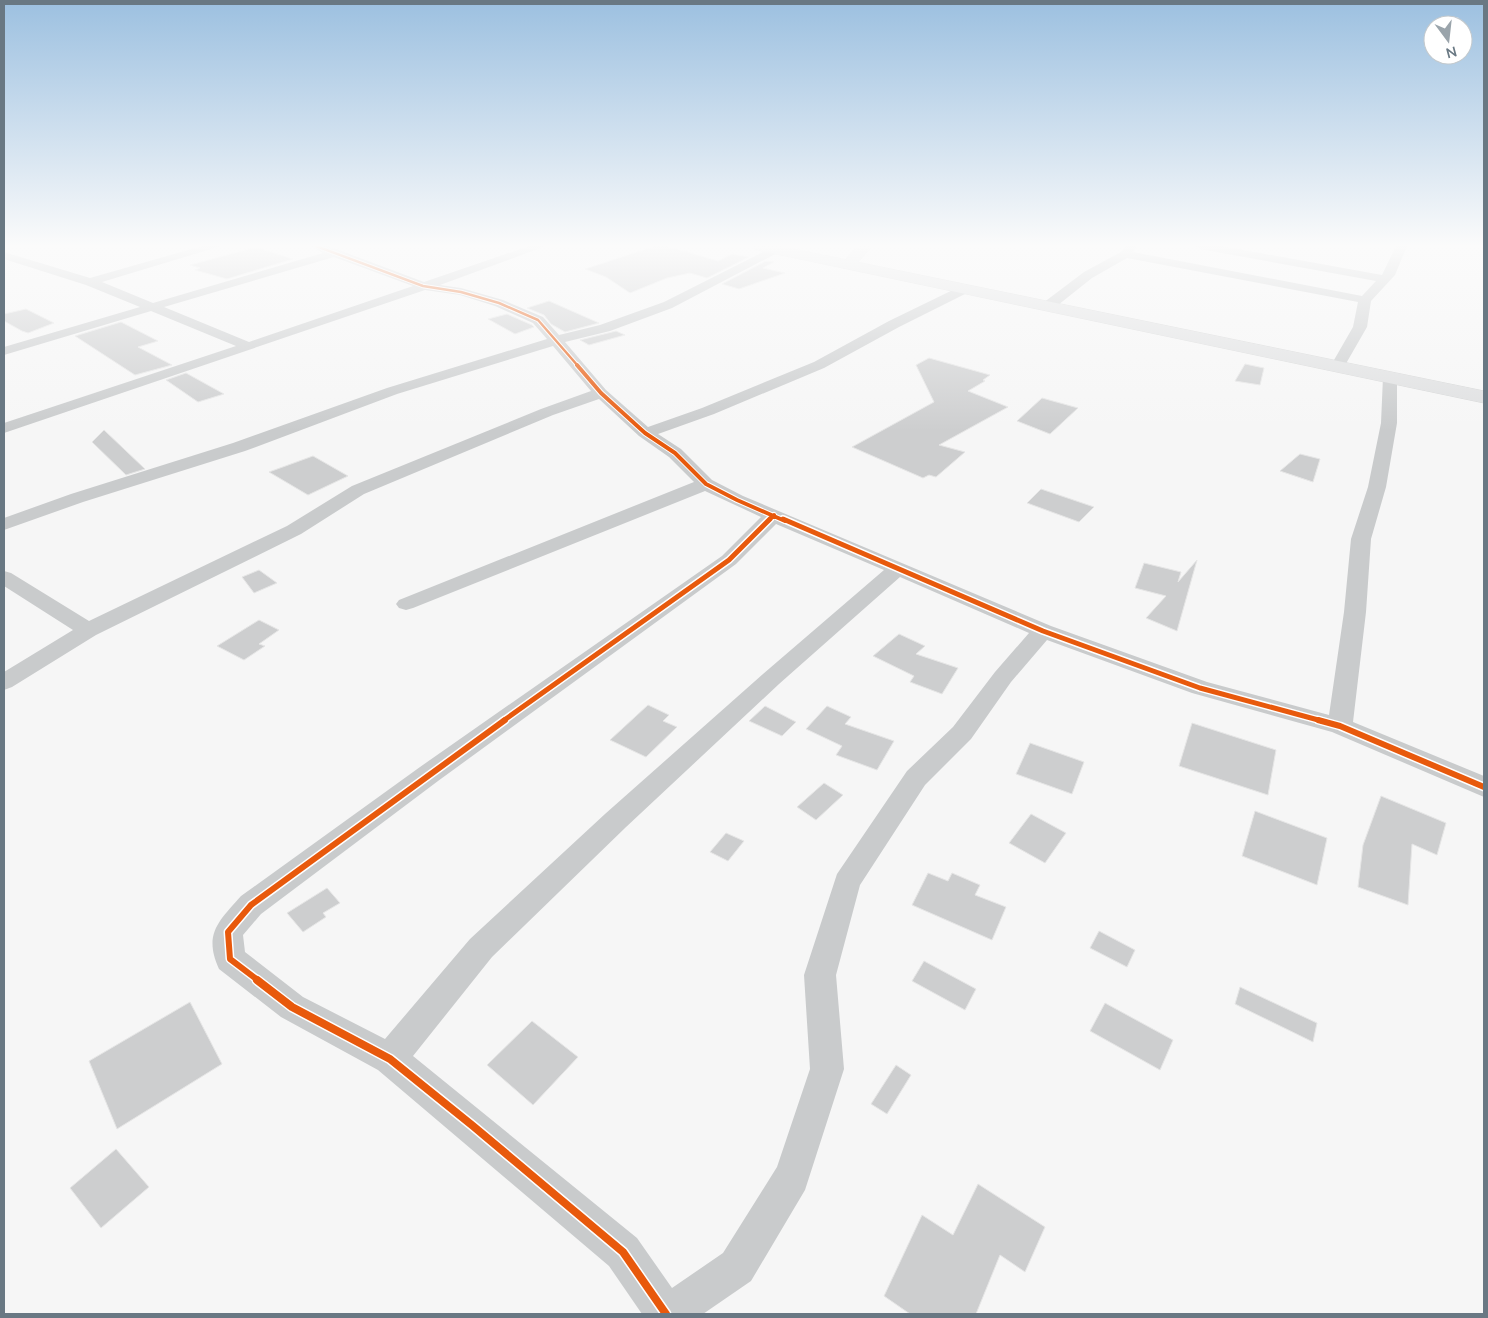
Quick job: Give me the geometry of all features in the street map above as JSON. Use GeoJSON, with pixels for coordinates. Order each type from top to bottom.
{"type":"FeatureCollection","features":[{"type":"Feature","properties":{"kind":"main road"},"geometry":{"type":"LineString","coordinates":[[1055,308],[1484,397]]}},
{"type":"Feature","properties":{"kind":"street"},"geometry":{"type":"LineString","coordinates":[[4,351],[152,308],[248,346]]}},
{"type":"Feature","properties":{"kind":"street"},"geometry":{"type":"LineString","coordinates":[[4,428],[360,308]]}},
{"type":"Feature","properties":{"kind":"street"},"geometry":{"type":"LineString","coordinates":[[509,308],[538,320],[601,393],[644,433],[675,453],[706,484],[737,500],[1043,631],[1200,688],[1340,726],[1484,787]]}},
{"type":"Feature","properties":{"kind":"street"},"geometry":{"type":"LineString","coordinates":[[4,524],[77,498],[239,447],[392,391],[557,340],[605,328],[661,308]]}},
{"type":"Feature","properties":{"kind":"street"},"geometry":{"type":"LineString","coordinates":[[644,433],[724,404],[810,369],[929,308]]}},
{"type":"Feature","properties":{"kind":"street"},"geometry":{"type":"LineString","coordinates":[[1337,367],[1360,327],[1364,308]]}},
{"type":"Feature","properties":{"kind":"street"},"geometry":{"type":"LineString","coordinates":[[12,335],[35,341]]}},
{"type":"Feature","properties":{"kind":"street"},"geometry":{"type":"LineString","coordinates":[[1340,726],[1355,612],[1360,539],[1377,487],[1389,423],[1390,377]]}},
{"type":"Feature","properties":{"kind":"street"},"geometry":{"type":"LineString","coordinates":[[5,681],[88,630],[294,530],[358,490],[539,416],[601,393]]}},
{"type":"Feature","properties":{"kind":"street"},"geometry":{"type":"LineString","coordinates":[[406,604],[706,484]]}},
{"type":"Feature","properties":{"kind":"street"},"geometry":{"type":"LineString","coordinates":[[774,515],[729,560],[437,768],[251,905],[228,932],[230,959],[292,1007],[390,1059],[558,1196],[623,1252],[668,1314],[738,1267],[792,1177],[827,1069],[820,975],[847,882],[916,778],[962,733],[1003,677],[1043,631]]}},
{"type":"Feature","properties":{"kind":"street"},"geometry":{"type":"LineString","coordinates":[[390,1059],[481,948],[615,821],[771,679],[897,568]]}},
{"type":"Feature","properties":{"kind":"street"},"geometry":{"type":"LineString","coordinates":[[4,577],[88,630]]}},
{"type":"Feature","properties":{"kind":"building"},"geometry":{"type":"Polygon","coordinates":[[[527,308],[564,308],[599,323],[565,332],[551,324],[544,315],[527,308]]]}},
{"type":"Feature","properties":{"kind":"building"},"geometry":{"type":"Polygon","coordinates":[[[26,309],[54,323],[28,333],[4,321],[4,314],[26,309]]]}},
{"type":"Feature","properties":{"kind":"building"},"geometry":{"type":"Polygon","coordinates":[[[507,314],[534,327],[515,334],[488,319],[507,314]]]}},
{"type":"Feature","properties":{"kind":"building"},"geometry":{"type":"Polygon","coordinates":[[[121,322],[158,341],[138,347],[172,365],[135,375],[75,336],[121,322]]]}},
{"type":"Feature","properties":{"kind":"building"},"geometry":{"type":"Polygon","coordinates":[[[616,331],[625,335],[589,345],[580,340],[616,331]]]}},
{"type":"Feature","properties":{"kind":"building"},"geometry":{"type":"Polygon","coordinates":[[[929,358],[990,375],[983,380],[985,381],[968,391],[1008,407],[939,445],[965,452],[936,477],[929,475],[923,478],[852,447],[934,402],[916,365],[929,358]]]}},
{"type":"Feature","properties":{"kind":"building"},"geometry":{"type":"Polygon","coordinates":[[[1245,364],[1264,368],[1260,385],[1235,381],[1245,364]]]}},
{"type":"Feature","properties":{"kind":"building"},"geometry":{"type":"Polygon","coordinates":[[[186,373],[224,394],[198,402],[166,380],[186,373]]]}},
{"type":"Feature","properties":{"kind":"building"},"geometry":{"type":"Polygon","coordinates":[[[1042,398],[1078,408],[1050,434],[1017,421],[1042,398]]]}},
{"type":"Feature","properties":{"kind":"building"},"geometry":{"type":"Polygon","coordinates":[[[104,430],[145,469],[126,475],[92,442],[104,430]]]}},
{"type":"Feature","properties":{"kind":"building"},"geometry":{"type":"Polygon","coordinates":[[[1300,454],[1320,459],[1313,482],[1280,471],[1300,454]]]}},
{"type":"Feature","properties":{"kind":"building"},"geometry":{"type":"Polygon","coordinates":[[[313,456],[348,476],[308,495],[269,472],[313,456]]]}},
{"type":"Feature","properties":{"kind":"building"},"geometry":{"type":"Polygon","coordinates":[[[1041,489],[1094,507],[1079,522],[1027,503],[1041,489]]]}},
{"type":"Feature","properties":{"kind":"building"},"geometry":{"type":"Polygon","coordinates":[[[1197,560],[1177,631],[1146,618],[1166,596],[1135,588],[1144,563],[1181,572],[1178,582],[1197,560]]]}},
{"type":"Feature","properties":{"kind":"building"},"geometry":{"type":"Polygon","coordinates":[[[259,570],[277,583],[254,593],[242,577],[259,570]]]}},
{"type":"Feature","properties":{"kind":"building"},"geometry":{"type":"Polygon","coordinates":[[[259,620],[279,630],[259,644],[265,646],[244,660],[217,646],[259,620]]]}},
{"type":"Feature","properties":{"kind":"building"},"geometry":{"type":"Polygon","coordinates":[[[899,634],[925,646],[916,654],[958,668],[942,694],[910,682],[914,676],[873,656],[899,634]]]}},
{"type":"Feature","properties":{"kind":"building"},"geometry":{"type":"Polygon","coordinates":[[[648,705],[669,715],[663,721],[677,727],[646,757],[610,740],[648,705]]]}},
{"type":"Feature","properties":{"kind":"building"},"geometry":{"type":"Polygon","coordinates":[[[765,706],[796,722],[782,736],[749,721],[765,706]]]}},
{"type":"Feature","properties":{"kind":"building"},"geometry":{"type":"Polygon","coordinates":[[[827,706],[851,717],[845,724],[894,741],[877,770],[836,755],[842,746],[806,729],[827,706]]]}},
{"type":"Feature","properties":{"kind":"building"},"geometry":{"type":"Polygon","coordinates":[[[1192,723],[1276,750],[1268,795],[1179,766],[1192,723]]]}},
{"type":"Feature","properties":{"kind":"building"},"geometry":{"type":"Polygon","coordinates":[[[1030,743],[1084,762],[1072,794],[1016,774],[1030,743]]]}},
{"type":"Feature","properties":{"kind":"building"},"geometry":{"type":"Polygon","coordinates":[[[824,783],[843,795],[816,820],[797,807],[824,783]]]}},
{"type":"Feature","properties":{"kind":"building"},"geometry":{"type":"Polygon","coordinates":[[[1381,796],[1446,823],[1437,855],[1412,844],[1408,905],[1358,887],[1363,845],[1381,796]]]}},
{"type":"Feature","properties":{"kind":"building"},"geometry":{"type":"Polygon","coordinates":[[[1255,811],[1327,838],[1317,885],[1242,856],[1255,811]]]}},
{"type":"Feature","properties":{"kind":"building"},"geometry":{"type":"Polygon","coordinates":[[[1031,814],[1066,833],[1045,863],[1009,843],[1031,814]]]}},
{"type":"Feature","properties":{"kind":"building"},"geometry":{"type":"Polygon","coordinates":[[[726,833],[744,841],[728,861],[710,852],[726,833]]]}},
{"type":"Feature","properties":{"kind":"building"},"geometry":{"type":"Polygon","coordinates":[[[928,873],[948,881],[952,873],[980,885],[975,895],[1006,907],[992,940],[912,905],[928,873]]]}},
{"type":"Feature","properties":{"kind":"building"},"geometry":{"type":"Polygon","coordinates":[[[327,888],[340,903],[323,913],[326,917],[303,932],[287,913],[327,888]]]}},
{"type":"Feature","properties":{"kind":"building"},"geometry":{"type":"Polygon","coordinates":[[[1099,931],[1135,950],[1127,967],[1090,948],[1099,931]]]}},
{"type":"Feature","properties":{"kind":"building"},"geometry":{"type":"Polygon","coordinates":[[[924,961],[976,989],[965,1010],[912,981],[924,961]]]}},
{"type":"Feature","properties":{"kind":"building"},"geometry":{"type":"Polygon","coordinates":[[[1240,987],[1317,1023],[1313,1042],[1235,1004],[1240,987]]]}},
{"type":"Feature","properties":{"kind":"building"},"geometry":{"type":"Polygon","coordinates":[[[190,1002],[222,1064],[117,1129],[89,1061],[190,1002]]]}},
{"type":"Feature","properties":{"kind":"building"},"geometry":{"type":"Polygon","coordinates":[[[1105,1003],[1173,1040],[1160,1070],[1090,1031],[1105,1003]]]}},
{"type":"Feature","properties":{"kind":"building"},"geometry":{"type":"Polygon","coordinates":[[[532,1021],[578,1057],[533,1105],[487,1065],[532,1021]]]}},
{"type":"Feature","properties":{"kind":"building"},"geometry":{"type":"Polygon","coordinates":[[[896,1065],[911,1075],[887,1114],[871,1104],[896,1065]]]}},
{"type":"Feature","properties":{"kind":"building"},"geometry":{"type":"Polygon","coordinates":[[[116,1149],[149,1187],[101,1228],[70,1188],[116,1149]]]}},
{"type":"Feature","properties":{"kind":"building"},"geometry":{"type":"Polygon","coordinates":[[[978,1184],[1045,1227],[1025,1272],[1000,1255],[976,1314],[910,1314],[884,1296],[922,1215],[953,1235],[978,1184]]]}},
{"type":"Feature","properties":{"kind":"cycle path"},"geometry":{"type":"LineString","coordinates":[[509,308],[538,320],[601,393],[645,433],[675,453],[706,484],[737,500],[1043,631],[1200,688],[1340,726],[1484,787]]}},
{"type":"Feature","properties":{"kind":"cycle path"},"geometry":{"type":"LineString","coordinates":[[666,1314],[623,1252],[473,1126],[390,1059],[292,1007],[230,959],[228,932],[251,905],[429,774],[729,560],[774,515]]}}]}
